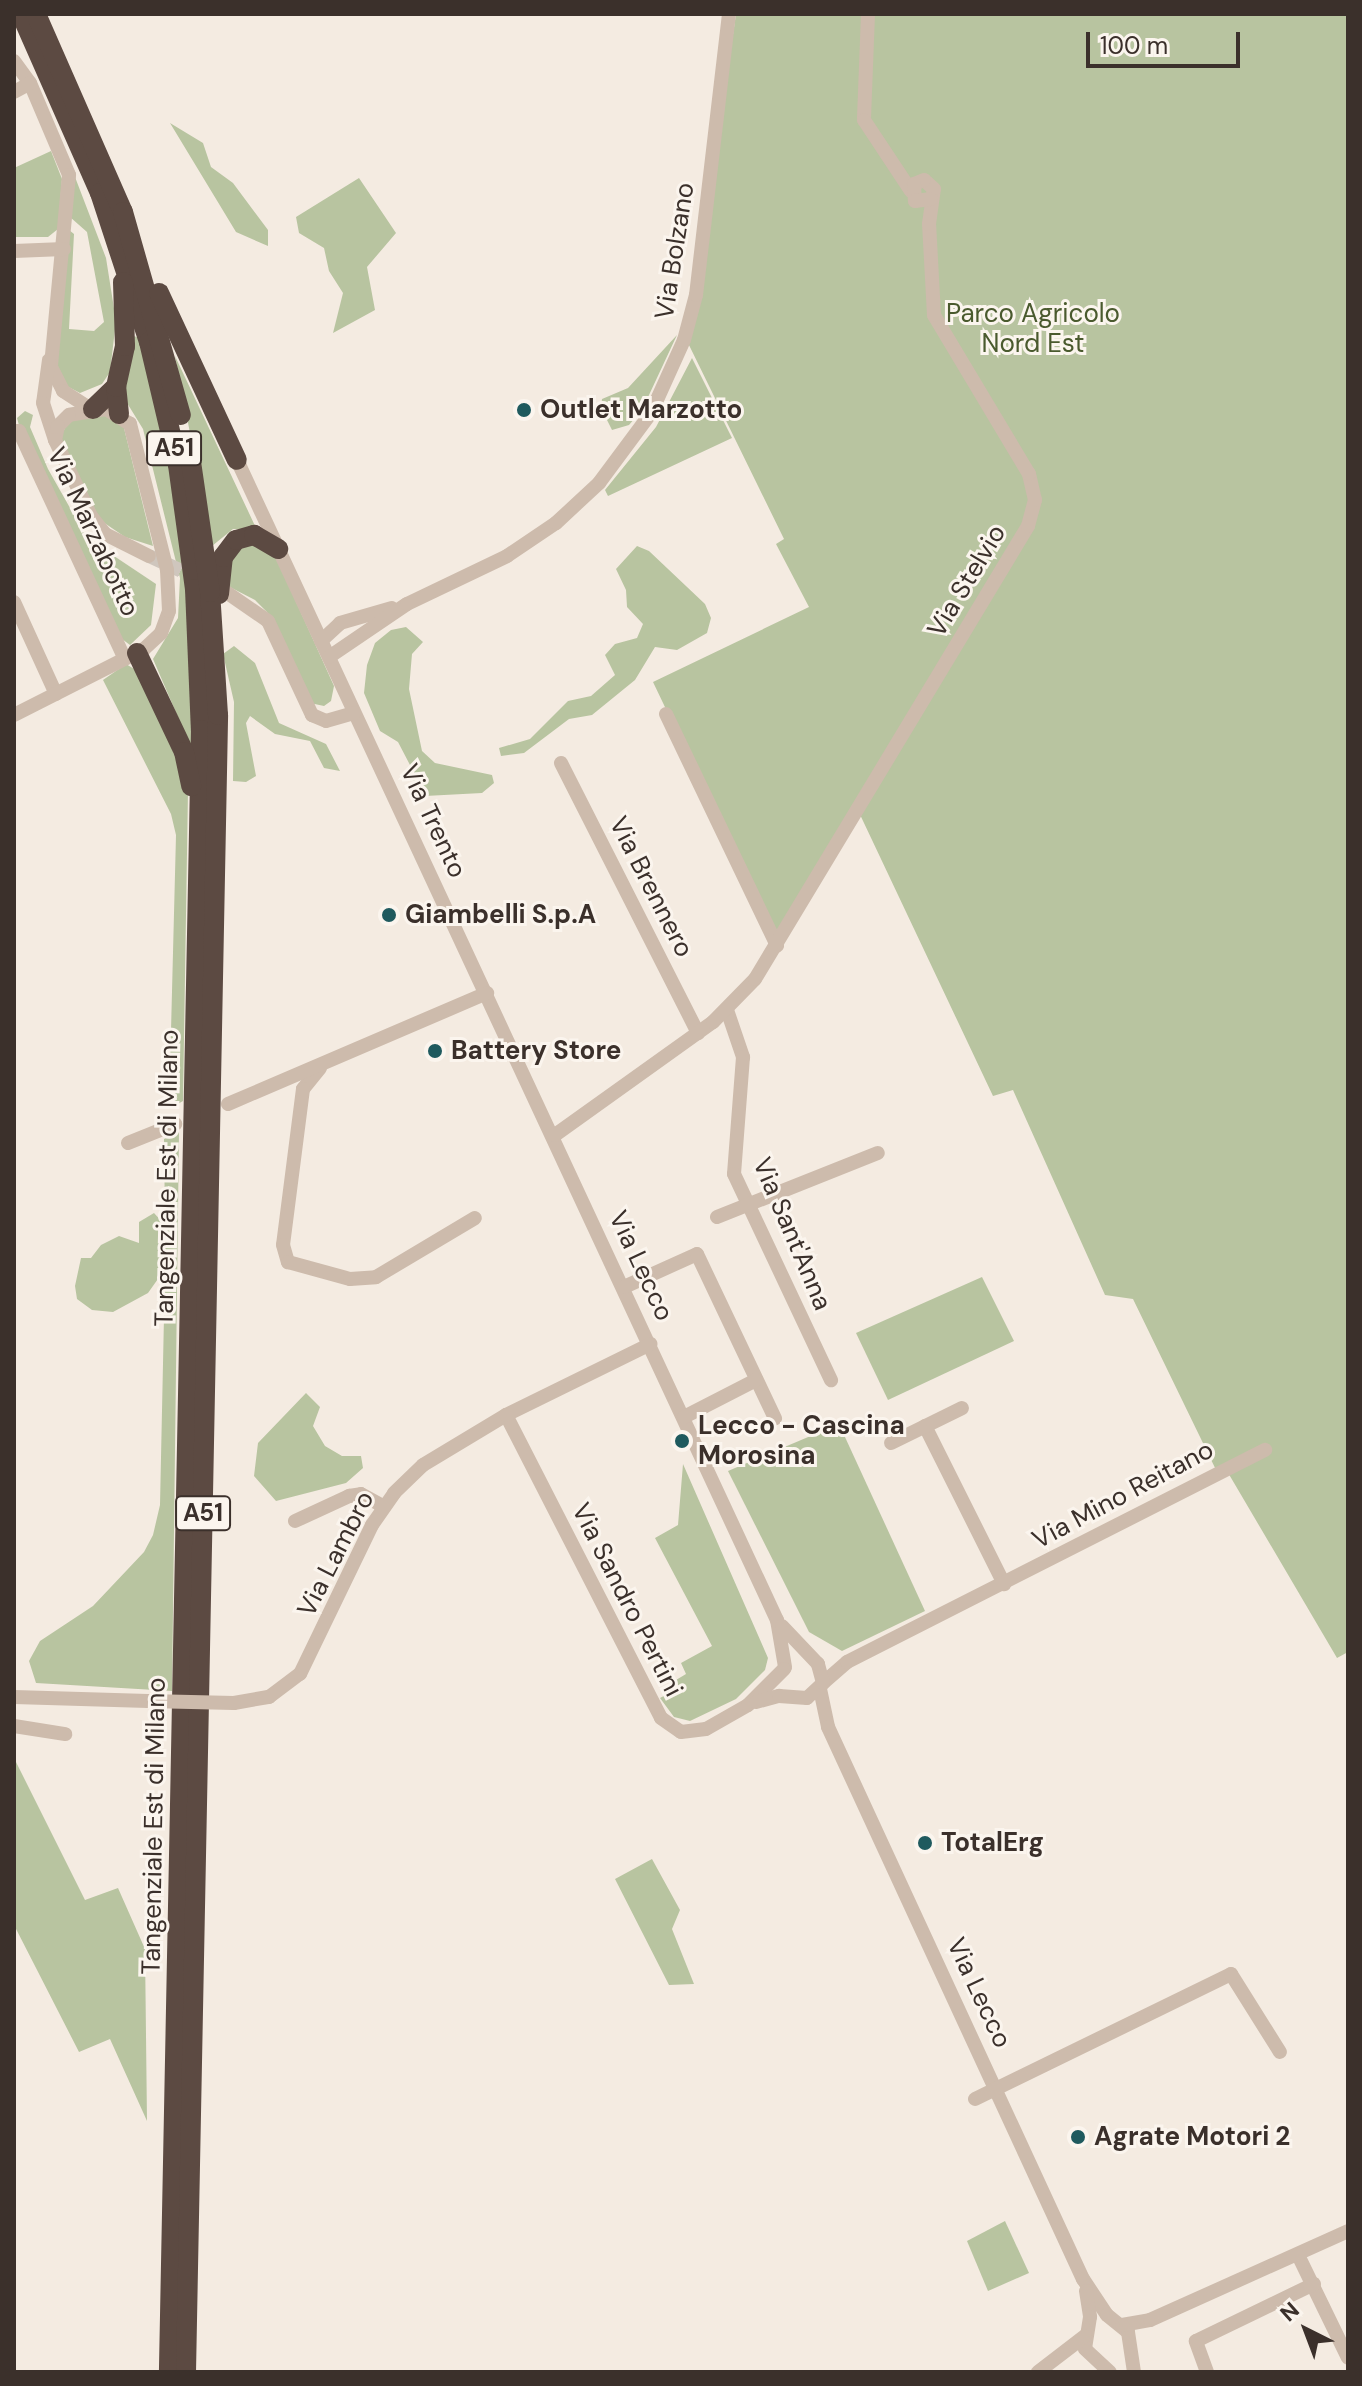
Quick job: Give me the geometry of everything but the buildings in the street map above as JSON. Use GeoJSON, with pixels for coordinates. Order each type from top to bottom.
{"type":"FeatureCollection","features":[{"type":"Feature","properties":{"kind":"highway","name":"Tangenziale Est di Milano"},"geometry":{"type":"LineString","coordinates":[[21,14],[127,245],[170,427],[194,578],[201,730],[169,2372]]}},
{"type":"Feature","properties":{"kind":"highway","name":"Tangenziale Est di Milano"},"geometry":{"type":"LineString","coordinates":[[36,14],[94,139],[127,245],[166,348],[196,487],[214,653],[217,847],[186,2372]]}},
{"type":"Feature","properties":{"kind":"highway"},"geometry":{"type":"LineString","coordinates":[[119,414],[116,387],[125,346],[127,245]]}},
{"type":"Feature","properties":{"kind":"highway"},"geometry":{"type":"LineString","coordinates":[[127,245],[237,460]]}},
{"type":"Feature","properties":{"kind":"highway"},"geometry":{"type":"LineString","coordinates":[[92,409],[116,387]]}},
{"type":"Feature","properties":{"kind":"highway"},"geometry":{"type":"LineString","coordinates":[[214,653],[226,550],[242,537],[254,535],[278,549]]}},
{"type":"Feature","properties":{"kind":"highway"},"geometry":{"type":"LineString","coordinates":[[131,656],[189,770],[198,907]]}},
{"type":"Feature","properties":{"kind":"street","name":"Via Bolzano"},"geometry":{"type":"LineString","coordinates":[[407,604],[507,556],[556,523],[617,461],[664,388],[696,295],[729,14]]}},
{"type":"Feature","properties":{"kind":"street","name":"Via Stelvio"},"geometry":{"type":"LineString","coordinates":[[555,1135],[727,1010],[777,946],[1028,526],[1035,500],[1029,474],[934,315],[929,224],[920,193],[864,120],[868,14]]}},
{"type":"Feature","properties":{"kind":"street"},"geometry":{"type":"LineString","coordinates":[[14,61],[30,83],[14,92]]}},
{"type":"Feature","properties":{"kind":"street","name":"Via Marzabotto"},"geometry":{"type":"LineString","coordinates":[[30,83],[67,162],[70,196],[51,360],[43,396],[55,440]]}},
{"type":"Feature","properties":{"kind":"street"},"geometry":{"type":"LineString","coordinates":[[14,251],[64,249]]}},
{"type":"Feature","properties":{"kind":"street"},"geometry":{"type":"LineString","coordinates":[[51,360],[63,391],[92,409],[119,414],[134,434],[170,591],[161,633],[131,656]]}},
{"type":"Feature","properties":{"kind":"street","name":"Via Marzabotto"},"geometry":{"type":"LineString","coordinates":[[51,360],[52,412],[60,423]]}},
{"type":"Feature","properties":{"kind":"street"},"geometry":{"type":"LineString","coordinates":[[92,409],[73,413],[60,423],[55,440],[98,526],[149,556]]}},
{"type":"Feature","properties":{"kind":"street","name":"Via Marzabotto"},"geometry":{"type":"LineString","coordinates":[[14,431],[19,431],[131,656],[14,715]]}},
{"type":"Feature","properties":{"kind":"street","name":"Via Trento"},"geometry":{"type":"LineString","coordinates":[[237,460],[555,1135]]}},
{"type":"Feature","properties":{"kind":"street"},"geometry":{"type":"LineString","coordinates":[[226,592],[268,621],[312,715],[326,721],[354,713]]}},
{"type":"Feature","properties":{"kind":"street"},"geometry":{"type":"LineString","coordinates":[[14,602],[56,694]]}},
{"type":"Feature","properties":{"kind":"street"},"geometry":{"type":"LineString","coordinates":[[321,641],[340,623],[407,604]]}},
{"type":"Feature","properties":{"kind":"street"},"geometry":{"type":"LineString","coordinates":[[329,657],[407,604]]}},
{"type":"Feature","properties":{"kind":"street"},"geometry":{"type":"LineString","coordinates":[[666,714],[777,946]]}},
{"type":"Feature","properties":{"kind":"street","name":"Via Brennero"},"geometry":{"type":"LineString","coordinates":[[561,763],[698,1033]]}},
{"type":"Feature","properties":{"kind":"street"},"geometry":{"type":"LineString","coordinates":[[228,1104],[320,1068],[487,993]]}},
{"type":"Feature","properties":{"kind":"street","name":"Via Sant'Anna"},"geometry":{"type":"LineString","coordinates":[[727,1010],[743,1057],[732,1161],[747,1203],[831,1380]]}},
{"type":"Feature","properties":{"kind":"street"},"geometry":{"type":"LineString","coordinates":[[320,1068],[303,1089],[283,1245],[288,1262],[350,1279],[376,1277],[475,1218]]}},
{"type":"Feature","properties":{"kind":"street"},"geometry":{"type":"LineString","coordinates":[[128,1143],[175,1124]]}},
{"type":"Feature","properties":{"kind":"street","name":"Via Lecco"},"geometry":{"type":"LineString","coordinates":[[555,1135],[777,1620],[785,1668],[783,1683],[828,1727]]}},
{"type":"Feature","properties":{"kind":"street"},"geometry":{"type":"LineString","coordinates":[[717,1217],[878,1153]]}},
{"type":"Feature","properties":{"kind":"street"},"geometry":{"type":"LineString","coordinates":[[624,1287],[697,1254],[775,1418]]}},
{"type":"Feature","properties":{"kind":"street","name":"Via Lambro"},"geometry":{"type":"LineString","coordinates":[[14,1697],[234,1703],[269,1697],[300,1674],[383,1506],[438,1453],[506,1415],[650,1344]]}},
{"type":"Feature","properties":{"kind":"street"},"geometry":{"type":"LineString","coordinates":[[684,1417],[756,1380]]}},
{"type":"Feature","properties":{"kind":"street"},"geometry":{"type":"LineString","coordinates":[[891,1443],[962,1408]]}},
{"type":"Feature","properties":{"kind":"street","name":"Via Sandro Pertini"},"geometry":{"type":"LineString","coordinates":[[506,1415],[655,1710],[681,1732],[706,1729],[748,1705]]}},
{"type":"Feature","properties":{"kind":"street"},"geometry":{"type":"LineString","coordinates":[[925,1426],[1004,1584]]}},
{"type":"Feature","properties":{"kind":"street","name":"Via Mino Reitano"},"geometry":{"type":"LineString","coordinates":[[821,1686],[847,1662],[1265,1450]]}},
{"type":"Feature","properties":{"kind":"street"},"geometry":{"type":"LineString","coordinates":[[295,1521],[349,1496],[361,1494],[383,1506]]}},
{"type":"Feature","properties":{"kind":"street","name":"Via Lecco"},"geometry":{"type":"LineString","coordinates":[[777,1620],[814,1662],[828,1727],[1083,2279],[1117,2322],[1130,2348],[1134,2372]]}},
{"type":"Feature","properties":{"kind":"street"},"geometry":{"type":"LineString","coordinates":[[748,1705],[785,1668],[800,1658],[814,1662]]}},
{"type":"Feature","properties":{"kind":"street","name":"Via Mino Reitano"},"geometry":{"type":"LineString","coordinates":[[814,1662],[847,1662]]}},
{"type":"Feature","properties":{"kind":"street"},"geometry":{"type":"LineString","coordinates":[[748,1705],[779,1696],[807,1698],[821,1686]]}},
{"type":"Feature","properties":{"kind":"street"},"geometry":{"type":"LineString","coordinates":[[14,1726],[65,1734]]}},
{"type":"Feature","properties":{"kind":"street"},"geometry":{"type":"LineString","coordinates":[[975,2099],[1231,1974],[1280,2052]]}},
{"type":"Feature","properties":{"kind":"street"},"geometry":{"type":"LineString","coordinates":[[1038,2372],[1058,2360],[1087,2332],[1117,2322],[1150,2320],[1348,2231]]}},
{"type":"Feature","properties":{"kind":"street"},"geometry":{"type":"LineString","coordinates":[[1298,2255],[1348,2358]]}},
{"type":"Feature","properties":{"kind":"street","name":"Via Lecco"},"geometry":{"type":"LineString","coordinates":[[1083,2279],[1087,2332],[1085,2349],[1102,2366]]}},
{"type":"Feature","properties":{"kind":"street"},"geometry":{"type":"LineString","coordinates":[[1207,2372],[1196,2341],[1314,2284]]}},
{"type":"Feature","properties":{"kind":"street"},"geometry":{"type":"LineString","coordinates":[[1058,2360],[1102,2366],[1118,2363],[1150,2320]]}},
{"type":"Feature","properties":{"kind":"green space","name":"Parco Agricolo Nord Est"},"geometry":{"type":"Polygon","coordinates":[[[736,14],[1348,14],[1348,1652],[1337,1658],[1227,1471],[1218,1474],[1133,1299],[1105,1295],[1013,1090],[993,1096],[855,804],[779,930],[771,929],[653,682],[809,607],[776,544],[784,539],[688,343],[736,14]]]}},
{"type":"Feature","properties":{"kind":"green space"},"geometry":{"type":"Polygon","coordinates":[[[170,123],[203,143],[211,167],[233,183],[268,230],[268,246],[236,232],[170,123]]]}},
{"type":"Feature","properties":{"kind":"green space"},"geometry":{"type":"Polygon","coordinates":[[[51,151],[62,179],[58,229],[48,237],[14,237],[14,168],[51,151]]]}},
{"type":"Feature","properties":{"kind":"green space"},"geometry":{"type":"Polygon","coordinates":[[[75,177],[106,258],[116,321],[110,372],[102,384],[80,393],[59,382],[55,356],[69,230],[74,234],[69,329],[94,331],[104,322],[87,232],[70,217],[75,177]]]}},
{"type":"Feature","properties":{"kind":"green space"},"geometry":{"type":"Polygon","coordinates":[[[359,178],[396,233],[367,267],[375,310],[333,333],[343,293],[329,271],[324,248],[299,233],[296,217],[359,178]]]}},
{"type":"Feature","properties":{"kind":"green space"},"geometry":{"type":"Polygon","coordinates":[[[677,335],[642,410],[629,425],[612,430],[601,408],[602,399],[628,388],[677,335]]]}},
{"type":"Feature","properties":{"kind":"green space"},"geometry":{"type":"Polygon","coordinates":[[[134,336],[144,340],[187,543],[196,759],[153,659],[178,618],[180,578],[143,429],[124,398],[134,336]]]}},
{"type":"Feature","properties":{"kind":"green space"},"geometry":{"type":"Polygon","coordinates":[[[175,356],[257,530],[233,529],[212,546],[175,356]]]}},
{"type":"Feature","properties":{"kind":"green space"},"geometry":{"type":"Polygon","coordinates":[[[692,358],[732,438],[608,496],[605,490],[656,427],[692,358]]]}},
{"type":"Feature","properties":{"kind":"green space"},"geometry":{"type":"Polygon","coordinates":[[[25,411],[33,415],[30,427],[48,469],[87,538],[156,584],[151,625],[130,645],[122,639],[20,429],[17,418],[25,411]]]}},
{"type":"Feature","properties":{"kind":"green space"},"geometry":{"type":"Polygon","coordinates":[[[105,414],[123,424],[153,546],[125,537],[100,520],[60,437],[69,421],[105,414]]]}},
{"type":"Feature","properties":{"kind":"green space"},"geometry":{"type":"Polygon","coordinates":[[[244,539],[275,555],[334,686],[331,701],[324,706],[310,703],[267,612],[255,600],[222,583],[222,568],[244,539]]]}},
{"type":"Feature","properties":{"kind":"green space"},"geometry":{"type":"Polygon","coordinates":[[[637,546],[649,551],[705,604],[711,618],[707,633],[677,650],[655,647],[635,680],[592,715],[569,719],[524,753],[501,756],[499,748],[530,739],[568,701],[591,696],[615,675],[605,655],[615,644],[637,638],[643,624],[627,607],[626,590],[616,569],[637,546]]]}},
{"type":"Feature","properties":{"kind":"green space"},"geometry":{"type":"Polygon","coordinates":[[[406,627],[423,642],[412,654],[409,689],[422,751],[435,763],[492,775],[494,783],[482,793],[425,796],[421,784],[410,779],[410,765],[398,742],[380,731],[364,693],[367,665],[375,643],[391,630],[406,627]]]}},
{"type":"Feature","properties":{"kind":"green space"},"geometry":{"type":"Polygon","coordinates":[[[234,646],[255,663],[279,723],[326,744],[340,771],[324,768],[310,741],[275,734],[250,716],[246,723],[256,776],[246,782],[233,781],[234,702],[223,654],[234,646]]]}},
{"type":"Feature","properties":{"kind":"green space"},"geometry":{"type":"Polygon","coordinates":[[[126,664],[144,675],[188,791],[183,1101],[169,1109],[176,835],[171,814],[103,680],[126,664]]]}},
{"type":"Feature","properties":{"kind":"green space"},"geometry":{"type":"Polygon","coordinates":[[[179,1132],[172,1691],[36,1683],[29,1661],[40,1641],[93,1606],[144,1552],[153,1535],[160,1505],[165,1269],[148,1293],[113,1312],[92,1310],[77,1299],[75,1286],[81,1258],[91,1258],[101,1245],[119,1236],[139,1243],[139,1222],[154,1213],[165,1225],[164,1139],[179,1132]]]}},
{"type":"Feature","properties":{"kind":"green space"},"geometry":{"type":"Polygon","coordinates":[[[982,1277],[1014,1341],[888,1400],[856,1333],[982,1277]]]}},
{"type":"Feature","properties":{"kind":"green space"},"geometry":{"type":"Polygon","coordinates":[[[306,1393],[320,1407],[313,1426],[325,1446],[342,1456],[361,1456],[363,1468],[346,1483],[276,1501],[254,1476],[258,1443],[306,1393]]]}},
{"type":"Feature","properties":{"kind":"green space"},"geometry":{"type":"Polygon","coordinates":[[[839,1424],[925,1611],[842,1651],[809,1632],[728,1471],[839,1424]]]}},
{"type":"Feature","properties":{"kind":"green space"},"geometry":{"type":"Polygon","coordinates":[[[683,1464],[768,1658],[765,1670],[736,1699],[690,1721],[674,1717],[660,1698],[679,1688],[676,1680],[686,1674],[681,1663],[712,1646],[655,1538],[678,1525],[683,1464]]]}},
{"type":"Feature","properties":{"kind":"green space"},"geometry":{"type":"Polygon","coordinates":[[[14,1758],[85,1900],[118,1888],[145,1949],[147,2121],[110,2039],[79,2052],[14,1925],[14,1758]]]}},
{"type":"Feature","properties":{"kind":"green space"},"geometry":{"type":"Polygon","coordinates":[[[652,1859],[680,1910],[672,1929],[694,1984],[669,1985],[615,1879],[652,1859]]]}},
{"type":"Feature","properties":{"kind":"green space"},"geometry":{"type":"Polygon","coordinates":[[[1005,2221],[1029,2273],[988,2291],[967,2241],[1005,2221]]]}},
{"type":"Feature","properties":{"kind":"tunnel"},"geometry":{"type":"LineString","coordinates":[[149,556],[199,579]]}},
{"type":"Feature","properties":{"kind":"place","name":"Outlet Marzotto"},"geometry":{"type":"Point","coordinates":[524,410]}},
{"type":"Feature","properties":{"kind":"place","name":"Giambelli S.p.A"},"geometry":{"type":"Point","coordinates":[389,915]}},
{"type":"Feature","properties":{"kind":"place","name":"Battery Store"},"geometry":{"type":"Point","coordinates":[435,1051]}},
{"type":"Feature","properties":{"kind":"place","name":"Lecco - Cascina Morosina"},"geometry":{"type":"Point","coordinates":[682,1441]}},
{"type":"Feature","properties":{"kind":"place","name":"TotalErg"},"geometry":{"type":"Point","coordinates":[925,1843]}},
{"type":"Feature","properties":{"kind":"place","name":"Agrate Motori 2"},"geometry":{"type":"Point","coordinates":[1078,2137]}}]}
